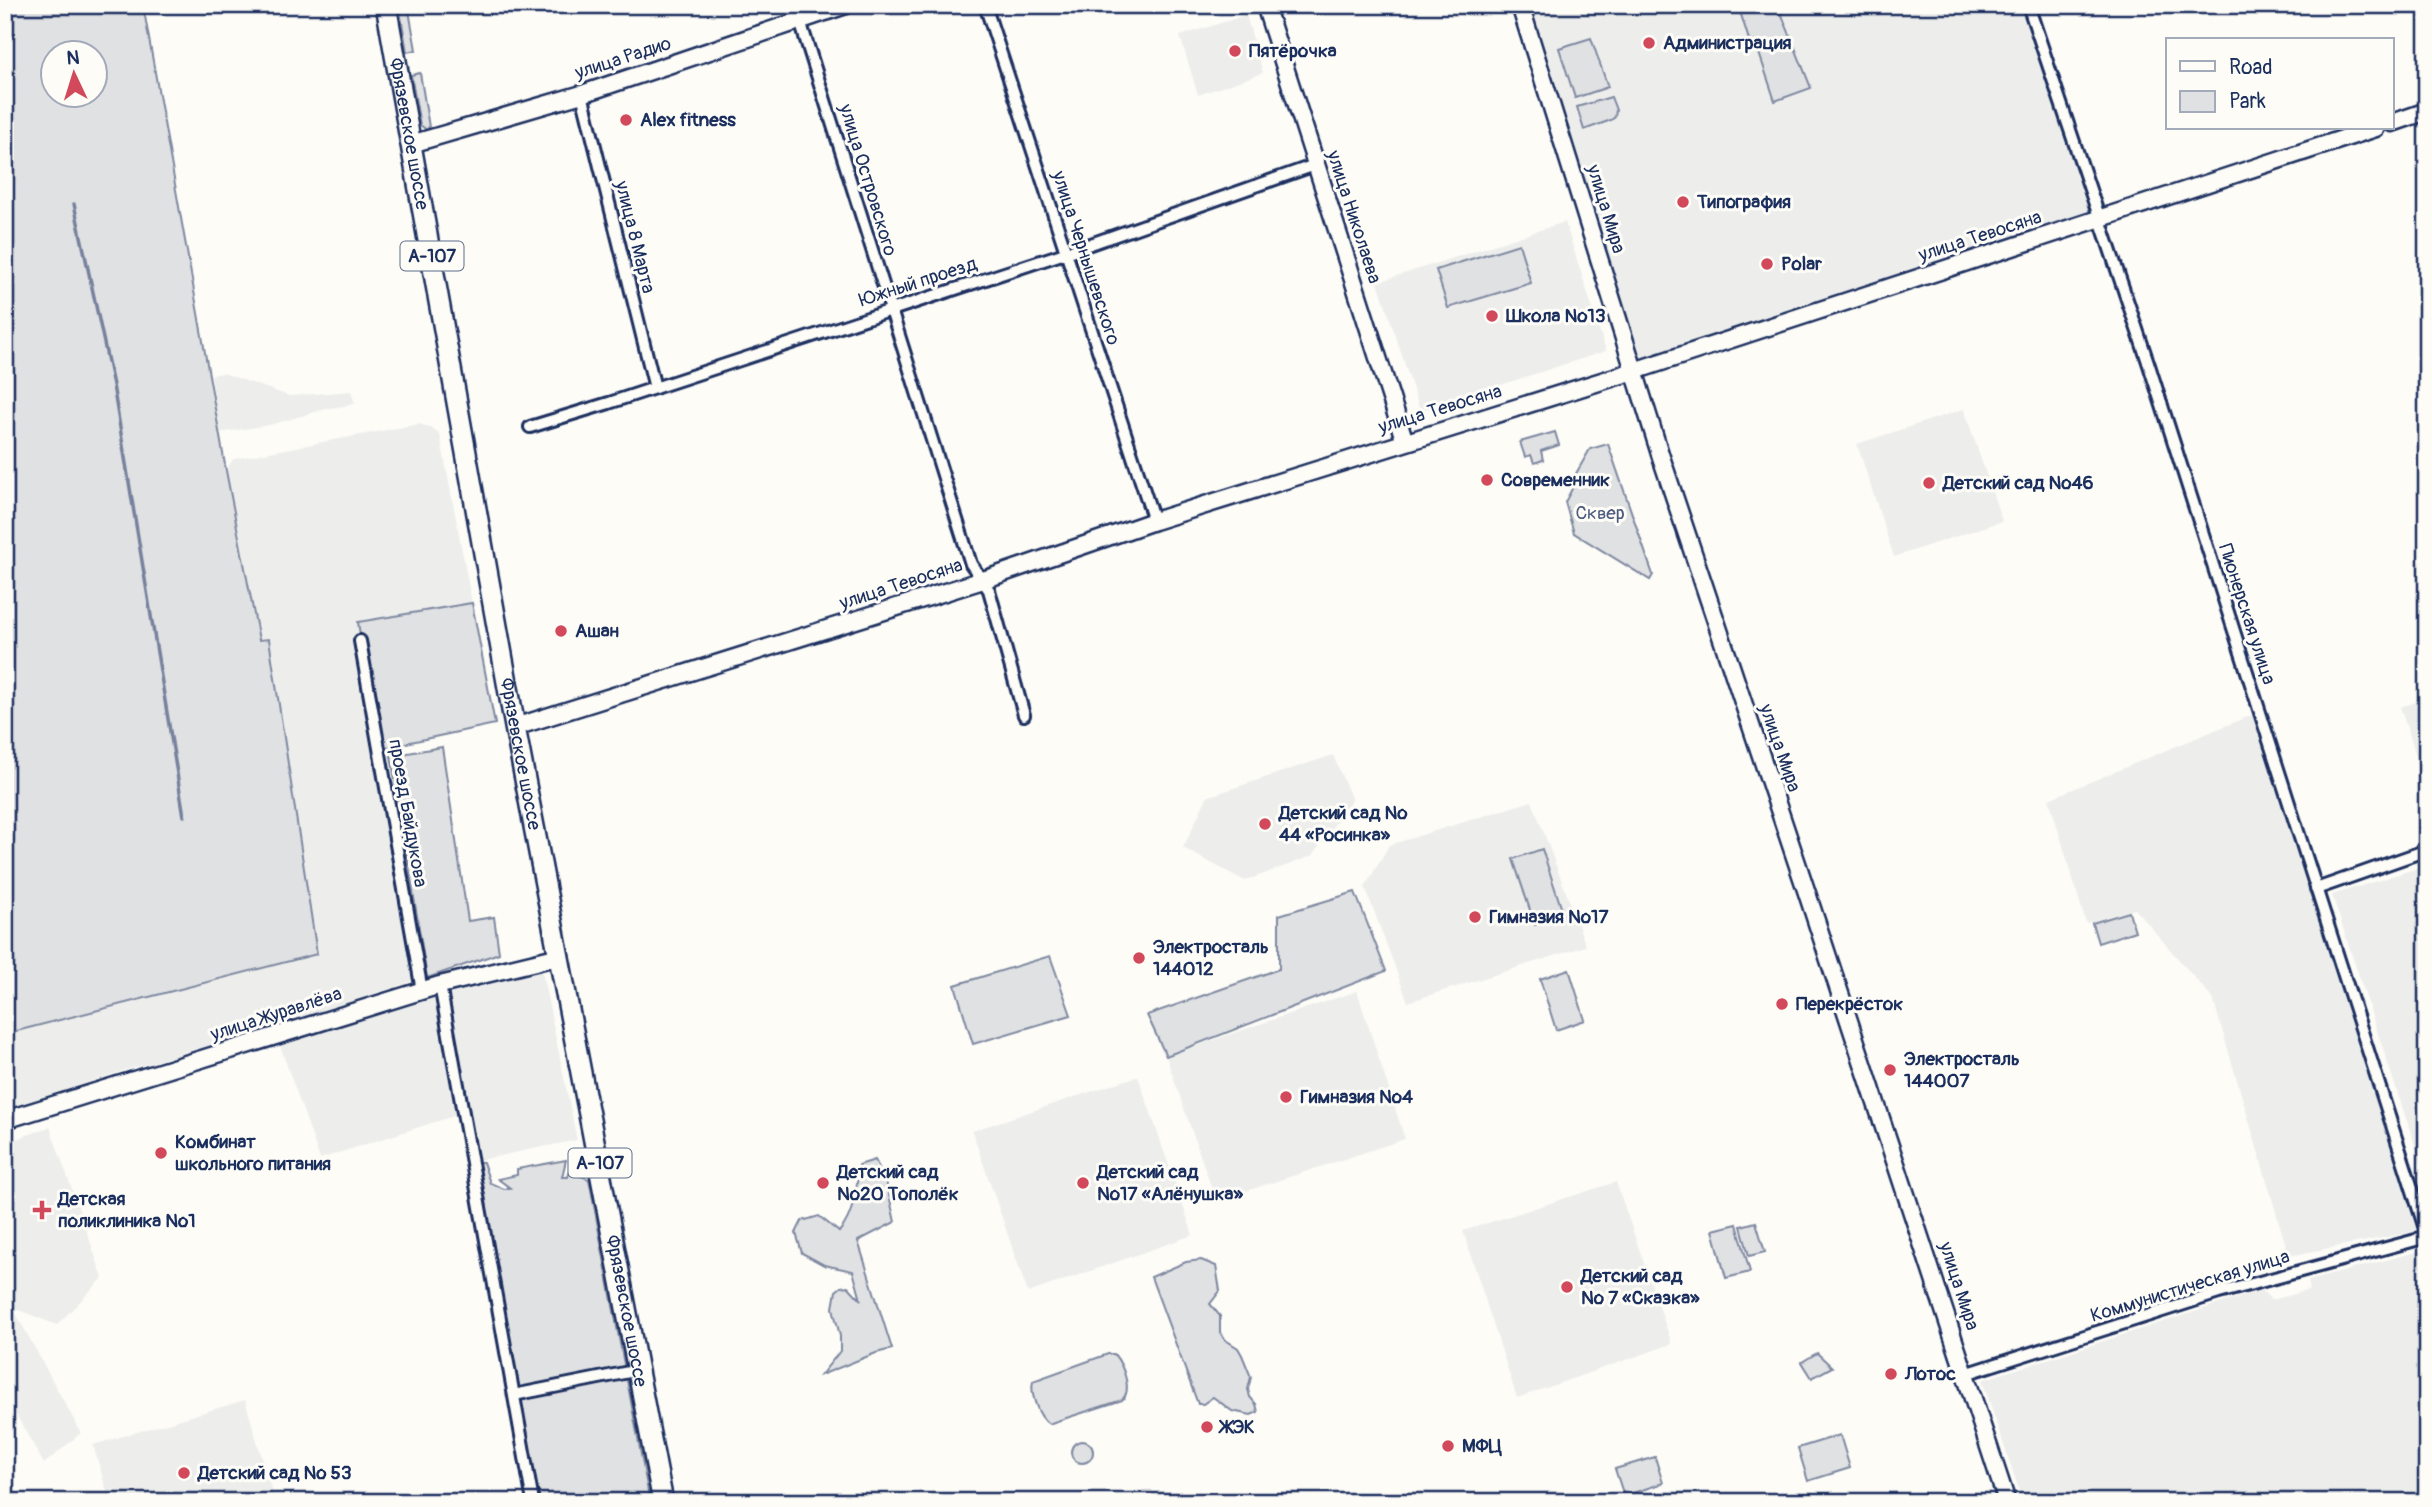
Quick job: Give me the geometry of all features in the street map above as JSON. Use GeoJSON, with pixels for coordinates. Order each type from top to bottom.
{"type":"FeatureCollection","features":[{"type":"Feature","properties":{"kind":"highway","name":"Фрязевское шоссе"},"geometry":{"type":"LineString","coordinates":[[386,5],[515,727],[663,1502]]}},
{"type":"Feature","properties":{"kind":"main road","name":"улица Радио"},"geometry":{"type":"LineString","coordinates":[[411,144],[582,94],[797,13],[846,5]]}},
{"type":"Feature","properties":{"kind":"main road","name":"улица Николаева"},"geometry":{"type":"LineString","coordinates":[[1265,5],[1405,442]]}},
{"type":"Feature","properties":{"kind":"main road","name":"улица Мира"},"geometry":{"type":"LineString","coordinates":[[1520,5],[1665,469],[2007,1502]]}},
{"type":"Feature","properties":{"kind":"main road"},"geometry":{"type":"LineString","coordinates":[[2394,122],[2427,111]]}},
{"type":"Feature","properties":{"kind":"main road","name":"улица Тевосяна"},"geometry":{"type":"LineString","coordinates":[[515,727],[983,580],[1154,521],[1634,371],[2370,130]]}},
{"type":"Feature","properties":{"kind":"main road","name":"улица Журавлёва"},"geometry":{"type":"LineString","coordinates":[[5,1120],[422,990],[560,956]]}},
{"type":"Feature","properties":{"kind":"street","name":"улица Чернышевского"},"geometry":{"type":"LineString","coordinates":[[985,5],[1154,521]]}},
{"type":"Feature","properties":{"kind":"street","name":"Пионерская улица"},"geometry":{"type":"LineString","coordinates":[[2028,5],[2101,219],[2427,1236]]}},
{"type":"Feature","properties":{"kind":"street","name":"улица Островского"},"geometry":{"type":"LineString","coordinates":[[797,13],[971,564],[983,580]]}},
{"type":"Feature","properties":{"kind":"street","name":"улица 8 Марта"},"geometry":{"type":"LineString","coordinates":[[582,94],[655,388]]}},
{"type":"Feature","properties":{"kind":"street","name":"Южный проезд"},"geometry":{"type":"LineString","coordinates":[[530,426],[655,388],[1065,253],[1315,165]]}},
{"type":"Feature","properties":{"kind":"street"},"geometry":{"type":"LineString","coordinates":[[983,580],[1000,624],[1002,640],[1024,715]]}},
{"type":"Feature","properties":{"kind":"street","name":"проезд Байдукова"},"geometry":{"type":"LineString","coordinates":[[360,641],[422,990]]}},
{"type":"Feature","properties":{"kind":"street"},"geometry":{"type":"LineString","coordinates":[[2316,889],[2427,850]]}},
{"type":"Feature","properties":{"kind":"street"},"geometry":{"type":"LineString","coordinates":[[440,985],[533,1502]]}},
{"type":"Feature","properties":{"kind":"street","name":"Коммунистическая улица"},"geometry":{"type":"LineString","coordinates":[[1965,1374],[2219,1293],[2427,1236]]}},
{"type":"Feature","properties":{"kind":"street"},"geometry":{"type":"LineString","coordinates":[[514,1395],[639,1370]]}},
{"type":"Feature","properties":{"kind":"shaded area"},"geometry":{"type":"Polygon","coordinates":[[[1520,5],[2028,5],[2101,219],[1634,371],[1520,5]]]}},
{"type":"Feature","properties":{"kind":"shaded area"},"geometry":{"type":"Polygon","coordinates":[[[1246,15],[1263,73],[1198,95],[1180,36],[1246,15]]]}},
{"type":"Feature","properties":{"kind":"shaded area","name":"Школа №13"},"geometry":{"type":"Polygon","coordinates":[[[1565,222],[1606,351],[1420,411],[1378,282],[1565,222]]]}},
{"type":"Feature","properties":{"kind":"shaded area"},"geometry":{"type":"Polygon","coordinates":[[[223,373],[289,396],[351,391],[355,404],[326,409],[270,425],[219,433],[211,375],[223,373]]]}},
{"type":"Feature","properties":{"kind":"shaded area","name":"Детский сад №46"},"geometry":{"type":"Polygon","coordinates":[[[1964,409],[2002,521],[1894,557],[1857,444],[1964,409]]]}},
{"type":"Feature","properties":{"kind":"shaded area"},"geometry":{"type":"Polygon","coordinates":[[[419,424],[440,435],[472,603],[358,623],[414,981],[5,1110],[5,1034],[317,954],[268,639],[259,640],[227,476],[228,467],[233,459],[419,424]]]}},
{"type":"Feature","properties":{"kind":"shaded area"},"geometry":{"type":"Polygon","coordinates":[[[2427,699],[2427,788],[2400,707],[2427,699]]]}},
{"type":"Feature","properties":{"kind":"shaded area"},"geometry":{"type":"Polygon","coordinates":[[[2254,714],[2418,1231],[2289,1256],[2213,999],[2135,909],[2086,923],[2049,799],[2254,714]]]}},
{"type":"Feature","properties":{"kind":"shaded area","name":"Детский сад № 44 «Росинка»"},"geometry":{"type":"Polygon","coordinates":[[[1333,755],[1352,800],[1312,856],[1245,881],[1183,848],[1207,797],[1333,755]]]}},
{"type":"Feature","properties":{"kind":"shaded area","name":"Гимназия №17"},"geometry":{"type":"Polygon","coordinates":[[[1532,801],[1586,946],[1408,1002],[1365,887],[1389,845],[1532,801]]]}},
{"type":"Feature","properties":{"kind":"shaded area"},"geometry":{"type":"Polygon","coordinates":[[[2427,865],[2427,1182],[2332,895],[2427,865]]]}},
{"type":"Feature","properties":{"kind":"shaded area"},"geometry":{"type":"Polygon","coordinates":[[[541,967],[577,1140],[475,1161],[466,1112],[320,1159],[279,1043],[426,997],[541,967]]]}},
{"type":"Feature","properties":{"kind":"shaded area","name":"Гимназия №4"},"geometry":{"type":"Polygon","coordinates":[[[1357,991],[1405,1139],[1216,1201],[1166,1056],[1357,991]]]}},
{"type":"Feature","properties":{"kind":"shaded area","name":"Детский сад №17 «Алёнушка»"},"geometry":{"type":"Polygon","coordinates":[[[1138,1076],[1193,1235],[1028,1293],[972,1131],[1138,1076]]]}},
{"type":"Feature","properties":{"kind":"shaded area","name":"Детская поликлиника №1"},"geometry":{"type":"Polygon","coordinates":[[[50,1127],[103,1278],[57,1325],[13,1308],[81,1433],[44,1464],[5,1395],[5,1143],[50,1127]]]}},
{"type":"Feature","properties":{"kind":"shaded area","name":"Детский сад № 7 «Сказка»"},"geometry":{"type":"Polygon","coordinates":[[[1616,1182],[1672,1344],[1517,1398],[1463,1231],[1616,1182]]]}},
{"type":"Feature","properties":{"kind":"shaded area"},"geometry":{"type":"Polygon","coordinates":[[[2427,1249],[2427,1502],[2023,1502],[1982,1380],[2262,1290],[2271,1300],[2310,1290],[2308,1281],[2427,1249]]]}},
{"type":"Feature","properties":{"kind":"shaded area","name":"Детский сад № 53"},"geometry":{"type":"Polygon","coordinates":[[[245,1400],[275,1502],[110,1502],[93,1445],[245,1400]]]}},
{"type":"Feature","properties":{"kind":"green space"},"geometry":{"type":"Polygon","coordinates":[[[5,5],[143,5],[259,640],[269,639],[317,954],[5,1034],[5,5]]]}},
{"type":"Feature","properties":{"kind":"green space"},"geometry":{"type":"Polygon","coordinates":[[[399,5],[408,5],[416,50],[407,52],[399,5]]]}},
{"type":"Feature","properties":{"kind":"green space"},"geometry":{"type":"Polygon","coordinates":[[[1738,5],[1778,5],[1811,88],[1775,101],[1756,44],[1749,40],[1738,5]]]}},
{"type":"Feature","properties":{"kind":"green space"},"geometry":{"type":"Polygon","coordinates":[[[1591,38],[1608,87],[1575,98],[1559,48],[1591,38]]]}},
{"type":"Feature","properties":{"kind":"green space"},"geometry":{"type":"Polygon","coordinates":[[[420,73],[429,127],[427,130],[420,125],[411,75],[420,73]]]}},
{"type":"Feature","properties":{"kind":"green space"},"geometry":{"type":"Polygon","coordinates":[[[1611,97],[1616,110],[1615,117],[1584,130],[1577,107],[1611,97]]]}},
{"type":"Feature","properties":{"kind":"green space"},"geometry":{"type":"Polygon","coordinates":[[[1519,244],[1531,283],[1448,308],[1436,270],[1519,244]]]}},
{"type":"Feature","properties":{"kind":"green space"},"geometry":{"type":"Polygon","coordinates":[[[1555,432],[1559,445],[1541,451],[1543,460],[1534,463],[1531,455],[1525,457],[1520,442],[1555,432]]]}},
{"type":"Feature","properties":{"kind":"green space","name":"Сквер"},"geometry":{"type":"Polygon","coordinates":[[[1608,444],[1653,575],[1650,580],[1574,533],[1565,502],[1574,485],[1574,477],[1590,449],[1608,444]]]}},
{"type":"Feature","properties":{"kind":"green space"},"geometry":{"type":"Polygon","coordinates":[[[472,603],[495,724],[378,749],[358,622],[472,603]]]}},
{"type":"Feature","properties":{"kind":"green space"},"geometry":{"type":"Polygon","coordinates":[[[442,747],[468,921],[494,917],[499,953],[427,978],[391,756],[442,747]]]}},
{"type":"Feature","properties":{"kind":"green space"},"geometry":{"type":"Polygon","coordinates":[[[1542,849],[1564,916],[1535,925],[1513,859],[1542,849]]]}},
{"type":"Feature","properties":{"kind":"green space"},"geometry":{"type":"Polygon","coordinates":[[[1355,892],[1386,971],[1166,1056],[1147,1015],[1279,969],[1279,915],[1355,892]]]}},
{"type":"Feature","properties":{"kind":"green space"},"geometry":{"type":"Polygon","coordinates":[[[2129,912],[2135,931],[2098,943],[2092,923],[2129,912]]]}},
{"type":"Feature","properties":{"kind":"green space"},"geometry":{"type":"Polygon","coordinates":[[[1050,956],[1071,1015],[973,1044],[955,985],[1050,956]]]}},
{"type":"Feature","properties":{"kind":"green space"},"geometry":{"type":"Polygon","coordinates":[[[1569,969],[1585,1020],[1556,1030],[1540,979],[1569,969]]]}},
{"type":"Feature","properties":{"kind":"green space"},"geometry":{"type":"Polygon","coordinates":[[[574,1157],[578,1175],[589,1179],[650,1502],[534,1502],[478,1162],[483,1162],[490,1183],[504,1189],[510,1188],[498,1179],[517,1175],[517,1169],[566,1160],[562,1177],[568,1177],[574,1157]]]}},
{"type":"Feature","properties":{"kind":"green space"},"geometry":{"type":"Polygon","coordinates":[[[875,1160],[886,1181],[895,1222],[858,1241],[892,1349],[821,1375],[840,1351],[840,1336],[833,1308],[836,1291],[848,1286],[861,1300],[853,1271],[824,1265],[802,1253],[796,1233],[802,1221],[819,1216],[839,1232],[851,1209],[859,1165],[875,1160]]]}},
{"type":"Feature","properties":{"kind":"green space"},"geometry":{"type":"Polygon","coordinates":[[[1756,1222],[1765,1252],[1749,1256],[1741,1226],[1756,1222]]]}},
{"type":"Feature","properties":{"kind":"green space"},"geometry":{"type":"Polygon","coordinates":[[[1737,1224],[1750,1272],[1726,1278],[1713,1230],[1737,1224]]]}},
{"type":"Feature","properties":{"kind":"green space"},"geometry":{"type":"Polygon","coordinates":[[[1201,1260],[1216,1266],[1220,1291],[1210,1304],[1220,1316],[1220,1332],[1224,1339],[1238,1348],[1251,1377],[1248,1389],[1258,1412],[1251,1415],[1232,1411],[1213,1397],[1203,1404],[1198,1404],[1151,1277],[1186,1262],[1201,1260]]]}},
{"type":"Feature","properties":{"kind":"green space"},"geometry":{"type":"Polygon","coordinates":[[[1817,1353],[1832,1367],[1812,1378],[1802,1362],[1817,1353]]]}},
{"type":"Feature","properties":{"kind":"green space"},"geometry":{"type":"Polygon","coordinates":[[[1114,1354],[1126,1377],[1127,1390],[1122,1400],[1049,1424],[1045,1421],[1036,1404],[1033,1381],[1114,1354]]]}},
{"type":"Feature","properties":{"kind":"green space"},"geometry":{"type":"Polygon","coordinates":[[[1840,1435],[1850,1468],[1808,1481],[1798,1448],[1840,1435]]]}},
{"type":"Feature","properties":{"kind":"green space"},"geometry":{"type":"Polygon","coordinates":[[[1082,1441],[1090,1444],[1093,1452],[1090,1460],[1082,1463],[1074,1460],[1071,1452],[1074,1444],[1082,1441]]]}},
{"type":"Feature","properties":{"kind":"green space"},"geometry":{"type":"Polygon","coordinates":[[[1655,1457],[1663,1483],[1624,1496],[1615,1469],[1655,1457]]]}},
{"type":"Feature","properties":{"kind":"waterway"},"geometry":{"type":"LineString","coordinates":[[74,204],[113,385],[184,816]]}},
{"type":"Feature","properties":{"kind":"place","name":"Администрация"},"geometry":{"type":"Point","coordinates":[1649,43]}},
{"type":"Feature","properties":{"kind":"place","name":"Пятёрочка"},"geometry":{"type":"Point","coordinates":[1235,51]}},
{"type":"Feature","properties":{"kind":"place","name":"Alex fitness"},"geometry":{"type":"Point","coordinates":[626,120]}},
{"type":"Feature","properties":{"kind":"place","name":"Типография"},"geometry":{"type":"Point","coordinates":[1683,202]}},
{"type":"Feature","properties":{"kind":"place","name":"Polar"},"geometry":{"type":"Point","coordinates":[1767,264]}},
{"type":"Feature","properties":{"kind":"place","name":"Школа №13"},"geometry":{"type":"Point","coordinates":[1492,316]}},
{"type":"Feature","properties":{"kind":"place","name":"Современник"},"geometry":{"type":"Point","coordinates":[1487,480]}},
{"type":"Feature","properties":{"kind":"place","name":"Детский сад №46"},"geometry":{"type":"Point","coordinates":[1929,483]}},
{"type":"Feature","properties":{"kind":"place","name":"Ашан"},"geometry":{"type":"Point","coordinates":[561,631]}},
{"type":"Feature","properties":{"kind":"place","name":"Детский сад № 44 «Росинка»"},"geometry":{"type":"Point","coordinates":[1265,824]}},
{"type":"Feature","properties":{"kind":"place","name":"Гимназия №17"},"geometry":{"type":"Point","coordinates":[1475,917]}},
{"type":"Feature","properties":{"kind":"place","name":"Электросталь 144012"},"geometry":{"type":"Point","coordinates":[1139,958]}},
{"type":"Feature","properties":{"kind":"place","name":"Перекрёсток"},"geometry":{"type":"Point","coordinates":[1782,1004]}},
{"type":"Feature","properties":{"kind":"place","name":"Электросталь 144007"},"geometry":{"type":"Point","coordinates":[1890,1070]}},
{"type":"Feature","properties":{"kind":"place","name":"Гимназия №4"},"geometry":{"type":"Point","coordinates":[1286,1097]}},
{"type":"Feature","properties":{"kind":"place","name":"Комбинат школьного питания"},"geometry":{"type":"Point","coordinates":[161,1153]}},
{"type":"Feature","properties":{"kind":"place","name":"Детский сад №20 Тополёк"},"geometry":{"type":"Point","coordinates":[823,1183]}},
{"type":"Feature","properties":{"kind":"place","name":"Детский сад №17 «Алёнушка»"},"geometry":{"type":"Point","coordinates":[1083,1183]}},
{"type":"Feature","properties":{"kind":"place","name":"Детская поликлиника №1"},"geometry":{"type":"Point","coordinates":[42,1210]}},
{"type":"Feature","properties":{"kind":"place","name":"Детский сад № 7 «Сказка»"},"geometry":{"type":"Point","coordinates":[1567,1287]}},
{"type":"Feature","properties":{"kind":"place","name":"Лотос"},"geometry":{"type":"Point","coordinates":[1891,1374]}},
{"type":"Feature","properties":{"kind":"place","name":"ЖЭК"},"geometry":{"type":"Point","coordinates":[1207,1427]}},
{"type":"Feature","properties":{"kind":"place","name":"МФЦ"},"geometry":{"type":"Point","coordinates":[1448,1446]}},
{"type":"Feature","properties":{"kind":"place","name":"Детский сад № 53"},"geometry":{"type":"Point","coordinates":[184,1473]}}]}
